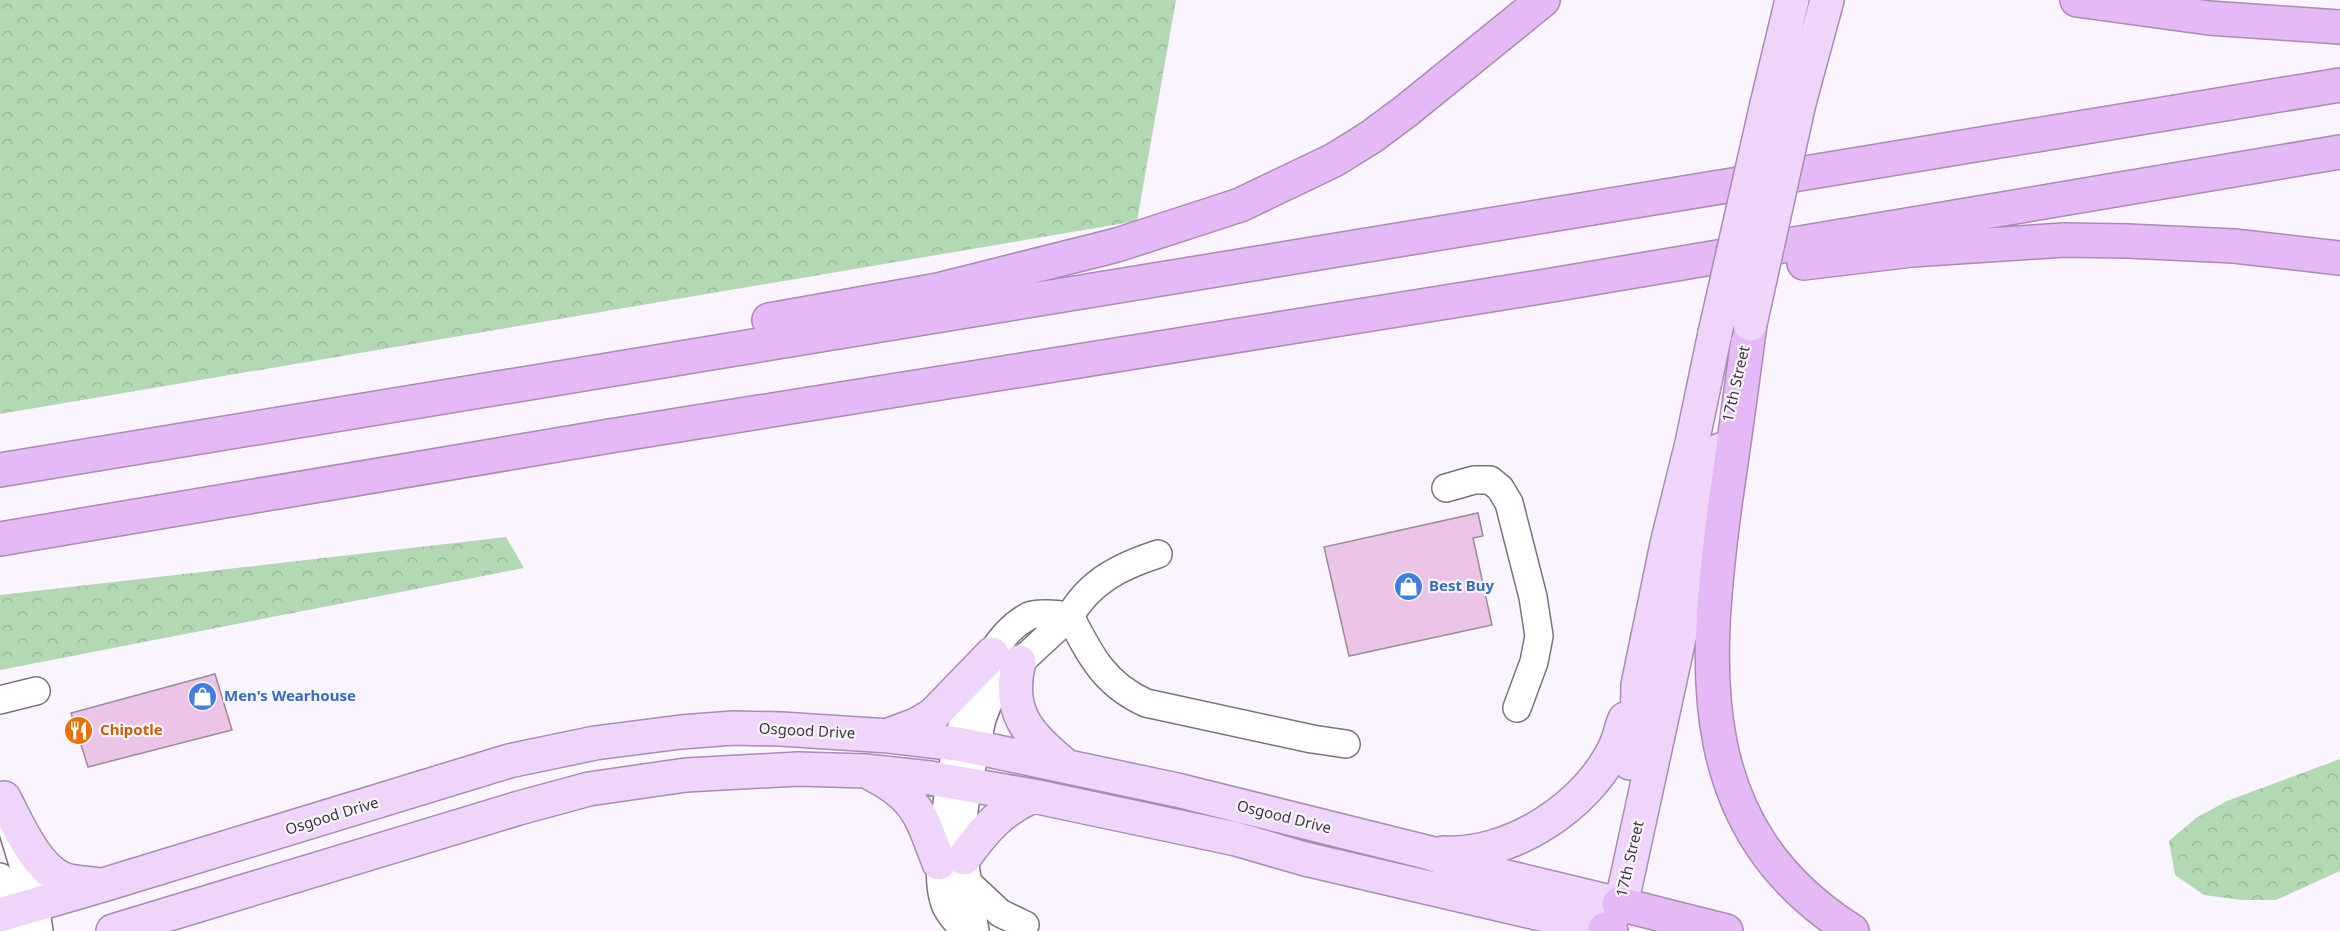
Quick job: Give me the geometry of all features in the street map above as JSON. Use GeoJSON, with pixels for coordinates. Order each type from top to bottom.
{"type":"FeatureCollection","features":[{"type":"Feature","properties":{"kind":"highway"},"geometry":{"type":"LineString","coordinates":[[1440,82],[1528,0]]}},
{"type":"Feature","properties":{"kind":"highway"},"geometry":{"type":"LineString","coordinates":[[261,427],[446,382],[938,290],[1117,245],[1240,205],[1334,160],[1371,136],[1543,0]]}},
{"type":"Feature","properties":{"kind":"highway"},"geometry":{"type":"LineString","coordinates":[[2077,0],[2261,23],[2340,27]]}},
{"type":"Feature","properties":{"kind":"highway"},"geometry":{"type":"LineString","coordinates":[[2123,0],[2154,10]]}},
{"type":"Feature","properties":{"kind":"highway"},"geometry":{"type":"LineString","coordinates":[[0,470],[2340,85]]}},
{"type":"Feature","properties":{"kind":"highway"},"geometry":{"type":"LineString","coordinates":[[0,539],[610,436],[1546,286],[2340,152]]}},
{"type":"Feature","properties":{"kind":"highway"},"geometry":{"type":"LineString","coordinates":[[1546,286],[1835,260],[1912,250],[2064,240],[2127,240],[2234,246],[2340,258]]}},
{"type":"Feature","properties":{"kind":"highway"},"geometry":{"type":"LineString","coordinates":[[1750,324],[1714,590],[1712,655],[1715,719],[1722,757],[1731,786],[1753,833],[1768,857],[1805,897],[1852,931]]}},
{"type":"Feature","properties":{"kind":"highway"},"geometry":{"type":"LineString","coordinates":[[1609,916],[1726,931]]}},
{"type":"Feature","properties":{"kind":"main road","name":"17th Street"},"geometry":{"type":"LineString","coordinates":[[1609,916],[1627,875],[1701,531],[1750,324],[1783,104],[1792,0]]}},
{"type":"Feature","properties":{"kind":"main road","name":"17th Street"},"geometry":{"type":"LineString","coordinates":[[1609,916],[1637,733],[1638,686],[1666,544],[1692,443],[1715,333],[1783,104],[1827,0]]}},
{"type":"Feature","properties":{"kind":"main road"},"geometry":{"type":"LineString","coordinates":[[889,736],[933,715],[1005,658],[1014,681],[1018,712],[1027,729],[1038,743],[1069,768]]}},
{"type":"Feature","properties":{"kind":"main road"},"geometry":{"type":"LineString","coordinates":[[1430,853],[1456,854],[1511,842],[1554,817],[1572,802],[1616,746],[1638,686]]}},
{"type":"Feature","properties":{"kind":"main road","name":"Osgood Drive"},"geometry":{"type":"LineString","coordinates":[[20,919],[103,885],[509,761],[595,743],[733,728],[792,729],[889,736],[967,746],[1177,790],[1430,853],[1609,916]]}},
{"type":"Feature","properties":{"kind":"main road"},"geometry":{"type":"LineString","coordinates":[[113,931],[519,808],[589,789],[686,775],[798,769],[865,771],[959,783],[1033,796],[1236,839],[1305,859],[1609,916]]}},
{"type":"Feature","properties":{"kind":"main road"},"geometry":{"type":"LineString","coordinates":[[865,771],[894,785],[910,801],[925,828],[957,868],[978,837],[1002,813],[1014,804],[1033,796]]}},
{"type":"Feature","properties":{"kind":"main road"},"geometry":{"type":"LineString","coordinates":[[2,792],[29,843],[50,870],[65,880],[103,885]]}},
{"type":"Feature","properties":{"kind":"lane"},"geometry":{"type":"LineString","coordinates":[[1446,488],[1474,480],[1490,480],[1500,488],[1509,503],[1533,597],[1539,636],[1534,662],[1516,708]]}},
{"type":"Feature","properties":{"kind":"lane"},"geometry":{"type":"LineString","coordinates":[[1070,615],[1080,598],[1100,581],[1131,563],[1158,554]]}},
{"type":"Feature","properties":{"kind":"lane"},"geometry":{"type":"LineString","coordinates":[[935,931],[957,868],[960,837],[959,783],[967,746],[993,693],[1004,677],[1005,658],[1012,630],[1031,615],[1070,615]]}},
{"type":"Feature","properties":{"kind":"lane"},"geometry":{"type":"LineString","coordinates":[[1070,615],[1095,662],[1126,694],[1146,703],[1312,739],[1346,744]]}},
{"type":"Feature","properties":{"kind":"lane"},"geometry":{"type":"LineString","coordinates":[[0,700],[36,691]]}},
{"type":"Feature","properties":{"kind":"lane"},"geometry":{"type":"LineString","coordinates":[[2,792],[20,919]]}},
{"type":"Feature","properties":{"kind":"lane"},"geometry":{"type":"LineString","coordinates":[[957,868],[1017,928]]}},
{"type":"Feature","properties":{"kind":"lane"},"geometry":{"type":"LineString","coordinates":[[957,868],[974,919],[975,931]]}},
{"type":"Feature","properties":{"kind":"lane"},"geometry":{"type":"LineString","coordinates":[[0,877],[20,919]]}},
{"type":"Feature","properties":{"kind":"lane"},"geometry":{"type":"LineString","coordinates":[[945,903],[965,931]]}},
{"type":"Feature","properties":{"kind":"green space"},"geometry":{"type":"Polygon","coordinates":[[[0,0],[1176,0],[1137,221],[0,414],[0,0]]]}},
{"type":"Feature","properties":{"kind":"green space"},"geometry":{"type":"Polygon","coordinates":[[[506,537],[524,568],[0,670],[0,595],[506,537]]]}},
{"type":"Feature","properties":{"kind":"green space"},"geometry":{"type":"Polygon","coordinates":[[[2340,759],[2340,871],[2276,900],[2242,900],[2204,895],[2175,875],[2169,841],[2196,818],[2227,801],[2340,759]]]}},
{"type":"Feature","properties":{"kind":"building","name":"Best Buy"},"geometry":{"type":"Polygon","coordinates":[[[1478,513],[1483,536],[1473,538],[1492,625],[1349,656],[1324,547],[1478,513]]]}},
{"type":"Feature","properties":{"kind":"building"},"geometry":{"type":"Polygon","coordinates":[[[215,674],[232,730],[88,767],[71,713],[215,674]]]}},
{"type":"Feature","properties":{"kind":"place","name":"Best Buy"},"geometry":{"type":"Point","coordinates":[1408,586]}},
{"type":"Feature","properties":{"kind":"place","name":"Men's Wearhouse"},"geometry":{"type":"Point","coordinates":[203,696]}},
{"type":"Feature","properties":{"kind":"place","name":"Chipotle"},"geometry":{"type":"Point","coordinates":[79,730]}}]}
